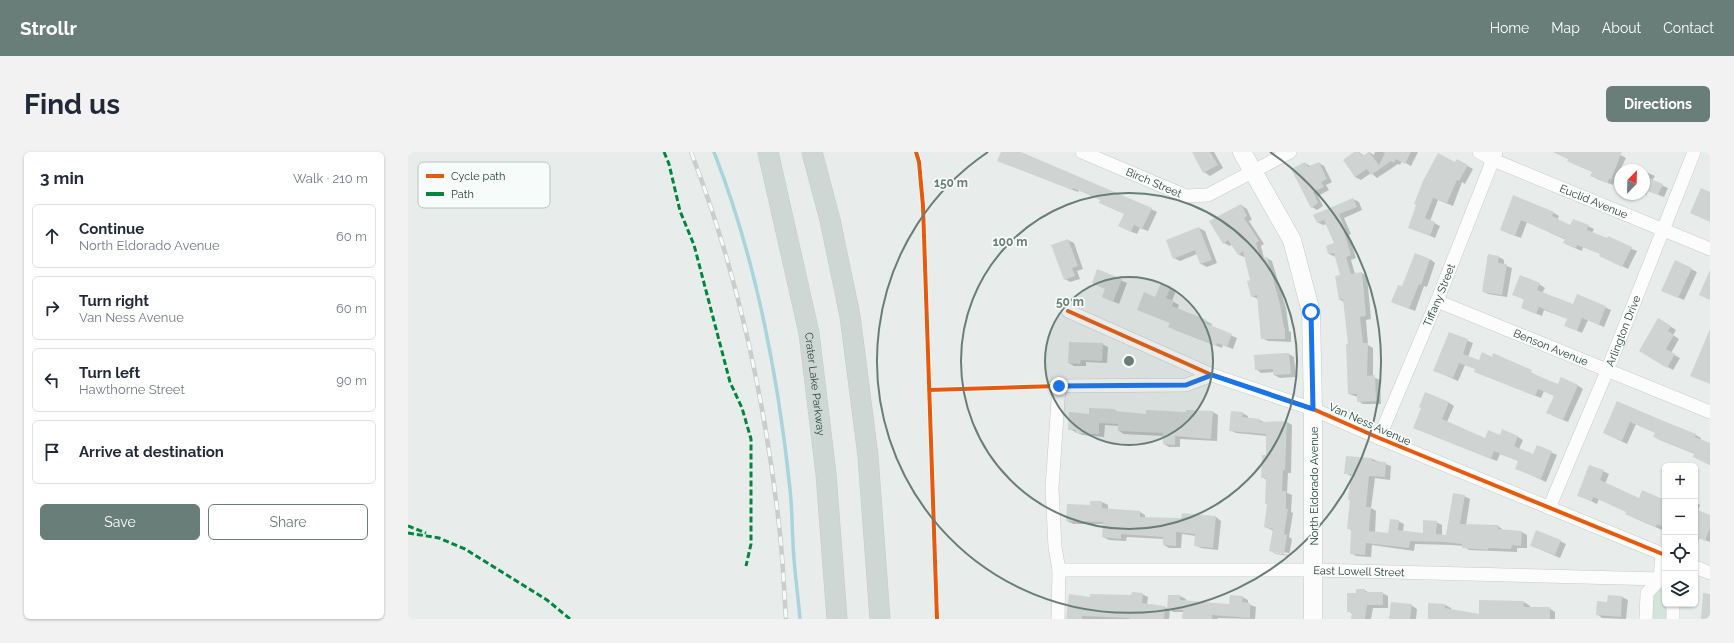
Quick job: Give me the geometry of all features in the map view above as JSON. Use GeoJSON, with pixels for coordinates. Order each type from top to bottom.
{"type":"FeatureCollection","features":[{"type":"Feature","properties":{"kind":"main road","name":"Crater Lake Parkway"},"geometry":{"type":"LineString","coordinates":[[768,152],[809,333],[826,474],[837,619]]}},
{"type":"Feature","properties":{"kind":"main road"},"geometry":{"type":"LineString","coordinates":[[812,152],[830,220],[850,316],[868,456],[880,619]]}},
{"type":"Feature","properties":{"kind":"street","name":"Birch Street"},"geometry":{"type":"LineString","coordinates":[[1082,152],[1186,196],[1208,195],[1290,152]]}},
{"type":"Feature","properties":{"kind":"street","name":"North Eldorado Avenue"},"geometry":{"type":"LineString","coordinates":[[1242,152],[1292,240],[1311,312],[1313,409],[1313,619]]}},
{"type":"Feature","properties":{"kind":"street","name":"Euclid Avenue"},"geometry":{"type":"LineString","coordinates":[[1479,152],[1495,156],[1710,249]]}},
{"type":"Feature","properties":{"kind":"street","name":"Arlington Drive"},"geometry":{"type":"LineString","coordinates":[[1549,508],[1607,371],[1694,152]]}},
{"type":"Feature","properties":{"kind":"street","name":"Tiffany Street"},"geometry":{"type":"LineString","coordinates":[[1379,438],[1437,301],[1495,156]]}},
{"type":"Feature","properties":{"kind":"street","name":"Benson Avenue"},"geometry":{"type":"LineString","coordinates":[[1437,301],[1710,412]]}},
{"type":"Feature","properties":{"kind":"street","name":"Van Ness Avenue"},"geometry":{"type":"LineString","coordinates":[[1068,311],[1212,375],[1313,409],[1379,438],[1662,553]]}},
{"type":"Feature","properties":{"kind":"street"},"geometry":{"type":"LineString","coordinates":[[1058,619],[1059,570],[1055,546],[1052,488],[1059,386],[1186,385],[1212,375]]}},
{"type":"Feature","properties":{"kind":"street"},"geometry":{"type":"LineString","coordinates":[[1698,568],[1710,573]]}},
{"type":"Feature","properties":{"kind":"street","name":"East Lowell Street"},"geometry":{"type":"LineString","coordinates":[[1059,570],[1314,570],[1662,582]]}},
{"type":"Feature","properties":{"kind":"street"},"geometry":{"type":"LineString","coordinates":[[1646,619],[1647,593],[1662,582]]}},
{"type":"Feature","properties":{"kind":"street"},"geometry":{"type":"LineString","coordinates":[[1673,619],[1674,607]]}},
{"type":"Feature","properties":{"kind":"green space"},"geometry":{"type":"Polygon","coordinates":[[[1656,587],[1662,588],[1662,607],[1669,607],[1669,619],[1650,619],[1651,592],[1656,587]]]}},
{"type":"Feature","properties":{"kind":"building"},"geometry":{"type":"Polygon","coordinates":[[[1001,152],[1021,152],[1152,208],[1142,229],[1134,225],[1131,232],[1118,226],[1124,214],[1099,203],[1100,200],[1073,188],[1072,190],[997,161],[1001,152]]]}},
{"type":"Feature","properties":{"kind":"building"},"geometry":{"type":"Polygon","coordinates":[[[1192,152],[1210,152],[1218,165],[1203,173],[1192,152]]]}},
{"type":"Feature","properties":{"kind":"building"},"geometry":{"type":"Polygon","coordinates":[[[1354,152],[1359,152],[1362,156],[1369,152],[1379,165],[1385,153],[1382,152],[1411,152],[1405,164],[1396,159],[1394,163],[1391,161],[1371,175],[1367,169],[1355,177],[1343,160],[1354,152]]]}},
{"type":"Feature","properties":{"kind":"building"},"geometry":{"type":"Polygon","coordinates":[[[1553,152],[1622,152],[1617,164],[1614,164],[1614,172],[1608,183],[1590,176],[1592,172],[1567,161],[1568,159],[1553,152]]]}},
{"type":"Feature","properties":{"kind":"building"},"geometry":{"type":"Polygon","coordinates":[[[1438,153],[1455,162],[1457,159],[1468,165],[1459,181],[1457,180],[1447,203],[1433,198],[1425,218],[1435,222],[1430,236],[1408,228],[1416,205],[1414,204],[1423,181],[1438,153]]]}},
{"type":"Feature","properties":{"kind":"building"},"geometry":{"type":"Polygon","coordinates":[[[1305,162],[1308,167],[1319,162],[1327,179],[1321,182],[1324,187],[1313,192],[1318,203],[1311,208],[1291,169],[1305,162]]]}},
{"type":"Feature","properties":{"kind":"building"},"geometry":{"type":"Polygon","coordinates":[[[1650,179],[1663,184],[1658,195],[1650,192],[1650,179]]]}},
{"type":"Feature","properties":{"kind":"building"},"geometry":{"type":"Polygon","coordinates":[[[1701,188],[1710,192],[1710,222],[1690,213],[1701,188]]]}},
{"type":"Feature","properties":{"kind":"building"},"geometry":{"type":"Polygon","coordinates":[[[1513,195],[1554,212],[1552,216],[1570,225],[1573,219],[1589,225],[1587,230],[1607,238],[1608,236],[1632,247],[1622,267],[1599,256],[1600,254],[1577,245],[1576,248],[1563,243],[1565,239],[1521,220],[1515,236],[1500,230],[1513,195]]]}},
{"type":"Feature","properties":{"kind":"building"},"geometry":{"type":"Polygon","coordinates":[[[1353,198],[1357,207],[1339,214],[1346,231],[1344,232],[1351,255],[1346,257],[1351,274],[1362,272],[1366,316],[1360,317],[1363,343],[1368,343],[1367,376],[1375,375],[1376,401],[1357,402],[1357,394],[1348,394],[1346,344],[1348,344],[1343,299],[1339,300],[1335,276],[1340,275],[1334,253],[1328,254],[1326,246],[1334,243],[1324,220],[1317,223],[1313,215],[1353,198]]]}},
{"type":"Feature","properties":{"kind":"building"},"geometry":{"type":"Polygon","coordinates":[[[1241,204],[1247,216],[1244,218],[1259,241],[1256,243],[1260,258],[1267,257],[1280,304],[1285,328],[1285,339],[1261,339],[1257,295],[1251,297],[1247,281],[1250,280],[1243,251],[1238,255],[1228,240],[1223,244],[1209,221],[1241,204]]]}},
{"type":"Feature","properties":{"kind":"building"},"geometry":{"type":"Polygon","coordinates":[[[1199,227],[1212,260],[1200,264],[1195,250],[1173,259],[1166,240],[1199,227]]]}},
{"type":"Feature","properties":{"kind":"building"},"geometry":{"type":"Polygon","coordinates":[[[1068,239],[1078,266],[1072,268],[1075,276],[1064,280],[1051,245],[1068,239]]]}},
{"type":"Feature","properties":{"kind":"building"},"geometry":{"type":"Polygon","coordinates":[[[1415,253],[1430,259],[1421,285],[1419,284],[1409,309],[1391,302],[1398,285],[1402,286],[1415,253]]]}},
{"type":"Feature","properties":{"kind":"building"},"geometry":{"type":"Polygon","coordinates":[[[1488,254],[1499,256],[1498,263],[1507,264],[1502,295],[1482,292],[1488,254]]]}},
{"type":"Feature","properties":{"kind":"building"},"geometry":{"type":"Polygon","coordinates":[[[1675,260],[1692,268],[1678,298],[1661,291],[1675,260]]]}},
{"type":"Feature","properties":{"kind":"building"},"geometry":{"type":"Polygon","coordinates":[[[1097,269],[1122,279],[1113,302],[1102,297],[1105,289],[1092,283],[1097,269]]]}},
{"type":"Feature","properties":{"kind":"building"},"geometry":{"type":"Polygon","coordinates":[[[1710,270],[1710,300],[1699,295],[1710,270]]]}},
{"type":"Feature","properties":{"kind":"building"},"geometry":{"type":"Polygon","coordinates":[[[1520,275],[1540,283],[1537,290],[1573,304],[1577,294],[1606,306],[1599,325],[1582,318],[1577,331],[1564,326],[1567,319],[1539,307],[1536,314],[1521,308],[1524,299],[1512,295],[1520,275]]]}},
{"type":"Feature","properties":{"kind":"building"},"geometry":{"type":"Polygon","coordinates":[[[1161,283],[1171,287],[1166,298],[1174,301],[1172,306],[1207,320],[1205,323],[1232,334],[1227,347],[1217,343],[1216,346],[1168,327],[1170,323],[1137,310],[1144,292],[1155,297],[1161,283]]]}},
{"type":"Feature","properties":{"kind":"building"},"geometry":{"type":"Polygon","coordinates":[[[1658,318],[1671,326],[1668,331],[1674,335],[1666,349],[1675,354],[1667,368],[1639,351],[1658,318]]]}},
{"type":"Feature","properties":{"kind":"building"},"geometry":{"type":"Polygon","coordinates":[[[1710,329],[1710,384],[1690,376],[1710,329]]]}},
{"type":"Feature","properties":{"kind":"building"},"geometry":{"type":"Polygon","coordinates":[[[1449,332],[1468,339],[1463,354],[1479,360],[1482,352],[1492,357],[1493,353],[1532,370],[1531,373],[1558,384],[1561,377],[1578,385],[1563,420],[1546,413],[1554,396],[1538,389],[1535,396],[1474,372],[1475,369],[1459,363],[1453,378],[1433,371],[1449,332]]]}},
{"type":"Feature","properties":{"kind":"building"},"geometry":{"type":"Polygon","coordinates":[[[1069,342],[1103,343],[1102,361],[1081,360],[1080,364],[1068,363],[1069,342]]]}},
{"type":"Feature","properties":{"kind":"building"},"geometry":{"type":"Polygon","coordinates":[[[1289,353],[1291,374],[1273,375],[1273,369],[1255,370],[1254,355],[1289,353]]]}},
{"type":"Feature","properties":{"kind":"building"},"geometry":{"type":"Polygon","coordinates":[[[1425,392],[1449,402],[1442,419],[1485,438],[1488,430],[1500,435],[1502,429],[1518,436],[1514,446],[1533,454],[1537,445],[1552,451],[1541,479],[1515,469],[1518,461],[1494,451],[1491,459],[1413,428],[1421,408],[1419,407],[1425,392]]]}},
{"type":"Feature","properties":{"kind":"building"},"geometry":{"type":"Polygon","coordinates":[[[1617,401],[1696,434],[1695,437],[1710,443],[1710,465],[1693,457],[1694,453],[1653,437],[1655,433],[1630,422],[1622,441],[1603,433],[1617,401]]]}},
{"type":"Feature","properties":{"kind":"building"},"geometry":{"type":"Polygon","coordinates":[[[1089,408],[1115,409],[1115,411],[1146,414],[1146,410],[1186,412],[1186,410],[1213,411],[1211,439],[1175,436],[1175,445],[1163,444],[1163,433],[1118,431],[1118,424],[1099,423],[1099,434],[1075,433],[1076,430],[1068,430],[1069,412],[1089,414],[1089,408]]]}},
{"type":"Feature","properties":{"kind":"building"},"geometry":{"type":"Polygon","coordinates":[[[1231,411],[1243,412],[1242,417],[1260,419],[1259,422],[1287,421],[1285,470],[1283,470],[1282,491],[1286,491],[1286,509],[1288,509],[1284,534],[1287,535],[1284,554],[1269,551],[1273,529],[1264,527],[1267,504],[1265,504],[1266,478],[1261,478],[1262,455],[1266,455],[1266,434],[1229,431],[1231,411]]]}},
{"type":"Feature","properties":{"kind":"building"},"geometry":{"type":"Polygon","coordinates":[[[1346,456],[1372,458],[1372,461],[1386,462],[1385,477],[1369,476],[1366,507],[1371,507],[1369,531],[1388,533],[1390,519],[1399,520],[1398,530],[1423,533],[1423,520],[1437,521],[1436,534],[1446,535],[1453,493],[1465,495],[1460,524],[1498,525],[1498,529],[1522,531],[1521,546],[1512,545],[1511,549],[1488,548],[1488,550],[1462,548],[1462,544],[1445,542],[1410,541],[1409,548],[1366,543],[1365,555],[1350,554],[1351,529],[1347,529],[1351,474],[1344,474],[1346,456]]]}},
{"type":"Feature","properties":{"kind":"building"},"geometry":{"type":"Polygon","coordinates":[[[1589,465],[1604,470],[1600,480],[1639,498],[1642,490],[1662,499],[1662,526],[1657,524],[1656,527],[1625,514],[1626,512],[1593,497],[1592,501],[1577,496],[1589,465]]]}},
{"type":"Feature","properties":{"kind":"building"},"geometry":{"type":"Polygon","coordinates":[[[1090,501],[1102,501],[1102,508],[1140,511],[1140,517],[1181,518],[1182,513],[1216,516],[1213,548],[1194,546],[1195,534],[1176,532],[1176,546],[1163,545],[1163,537],[1121,534],[1121,539],[1102,537],[1103,522],[1066,521],[1067,504],[1090,505],[1090,501]]]}},
{"type":"Feature","properties":{"kind":"building"},"geometry":{"type":"Polygon","coordinates":[[[1698,510],[1710,515],[1710,528],[1705,541],[1698,538],[1698,510]]]}},
{"type":"Feature","properties":{"kind":"building"},"geometry":{"type":"Polygon","coordinates":[[[1536,530],[1561,540],[1555,555],[1530,546],[1536,530]]]}},
{"type":"Feature","properties":{"kind":"building"},"geometry":{"type":"Polygon","coordinates":[[[1356,589],[1365,589],[1365,592],[1383,592],[1383,605],[1367,605],[1365,619],[1351,619],[1352,612],[1347,612],[1347,593],[1356,593],[1356,589]]]}},
{"type":"Feature","properties":{"kind":"building"},"geometry":{"type":"Polygon","coordinates":[[[1132,592],[1143,593],[1142,603],[1165,606],[1164,619],[1129,619],[1082,616],[1082,619],[1066,619],[1069,594],[1090,597],[1090,594],[1131,595],[1132,592]]]}},
{"type":"Feature","properties":{"kind":"building"},"geometry":{"type":"Polygon","coordinates":[[[1703,593],[1710,594],[1710,619],[1701,619],[1703,593]]]}},
{"type":"Feature","properties":{"kind":"building"},"geometry":{"type":"Polygon","coordinates":[[[1168,595],[1180,595],[1180,600],[1229,604],[1230,595],[1243,596],[1242,602],[1250,603],[1250,618],[1212,615],[1212,619],[1182,619],[1183,610],[1167,609],[1168,595]]]}},
{"type":"Feature","properties":{"kind":"building"},"geometry":{"type":"Polygon","coordinates":[[[1608,595],[1622,596],[1621,617],[1596,615],[1597,601],[1607,602],[1608,595]]]}},
{"type":"Feature","properties":{"kind":"building"},"geometry":{"type":"Polygon","coordinates":[[[1479,600],[1524,601],[1524,607],[1550,607],[1550,619],[1428,619],[1428,603],[1445,604],[1445,608],[1479,614],[1479,600]]]}},
{"type":"Feature","properties":{"kind":"building"},"geometry":{"type":"Polygon","coordinates":[[[1391,602],[1412,604],[1410,619],[1389,619],[1391,602]]]}},
{"type":"Feature","properties":{"kind":"waterway"},"geometry":{"type":"LineString","coordinates":[[714,152],[742,234],[772,360],[790,489],[794,562],[800,619]]}},
{"type":"Feature","properties":{"kind":"railway"},"geometry":{"type":"LineString","coordinates":[[691,152],[723,245],[748,340],[758,388],[767,437],[780,534],[786,619]]}},
{"type":"Feature","properties":{"kind":"marked path"},"geometry":{"type":"LineString","coordinates":[[664,152],[669,164],[680,211],[694,245],[730,382],[742,408],[751,439],[751,544],[746,566]]}},
{"type":"Feature","properties":{"kind":"marked path"},"geometry":{"type":"LineString","coordinates":[[408,526],[426,533]]}},
{"type":"Feature","properties":{"kind":"marked path"},"geometry":{"type":"LineString","coordinates":[[408,533],[439,538],[465,549],[547,600],[570,619]]}},
{"type":"Feature","properties":{"kind":"cycle path"},"geometry":{"type":"LineString","coordinates":[[916,152],[919,162],[923,206],[937,619]]}},
{"type":"Feature","properties":{"kind":"cycle path"},"geometry":{"type":"LineString","coordinates":[[1068,311],[1212,375],[1313,409],[1379,438],[1662,554]]}},
{"type":"Feature","properties":{"kind":"cycle path"},"geometry":{"type":"LineString","coordinates":[[929,390],[1059,386]]}},
{"type":"Feature","properties":{"kind":"route"},"geometry":{"type":"LineString","coordinates":[[1059,386],[1186,385],[1212,375],[1313,409],[1311,312]]}}]}
